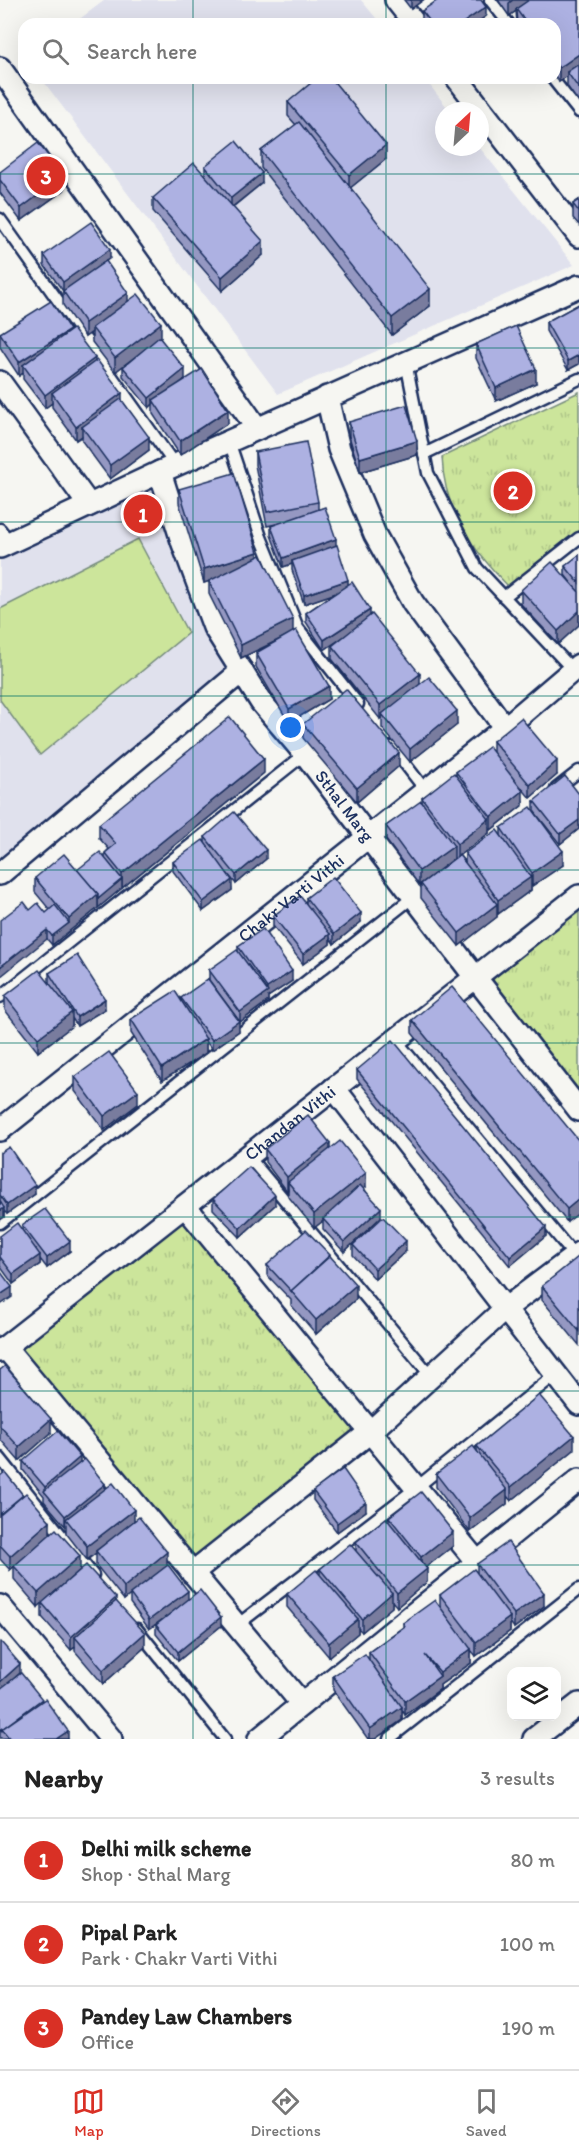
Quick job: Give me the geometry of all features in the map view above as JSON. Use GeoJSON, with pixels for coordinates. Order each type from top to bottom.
{"type":"FeatureCollection","features":[{"type":"Feature","properties":{"kind":"street"},"geometry":{"type":"LineString","coordinates":[[396,0],[410,18]]}},
{"type":"Feature","properties":{"kind":"street"},"geometry":{"type":"LineString","coordinates":[[0,68],[257,428]]}},
{"type":"Feature","properties":{"kind":"street"},"geometry":{"type":"LineString","coordinates":[[462,84],[579,236]]}},
{"type":"Feature","properties":{"kind":"street"},"geometry":{"type":"LineString","coordinates":[[3,539],[89,505],[167,468],[579,286]]}},
{"type":"Feature","properties":{"kind":"street"},"geometry":{"type":"LineString","coordinates":[[0,382],[89,505]]}},
{"type":"Feature","properties":{"kind":"street"},"geometry":{"type":"LineString","coordinates":[[327,397],[339,449],[375,535],[413,603],[505,728]]}},
{"type":"Feature","properties":{"kind":"street","name":"Sthal Marg"},"geometry":{"type":"LineString","coordinates":[[167,468],[182,541],[214,627],[261,702],[305,754],[368,837],[418,893],[475,977],[579,1110]]}},
{"type":"Feature","properties":{"kind":"street","name":"Chakr Varti Vithi"},"geometry":{"type":"LineString","coordinates":[[0,1130],[505,728],[576,668]]}},
{"type":"Feature","properties":{"kind":"street"},"geometry":{"type":"LineString","coordinates":[[0,874],[242,671]]}},
{"type":"Feature","properties":{"kind":"street","name":"Chandan Vithi"},"geometry":{"type":"LineString","coordinates":[[2,1349],[579,896]]}},
{"type":"Feature","properties":{"kind":"street"},"geometry":{"type":"LineString","coordinates":[[334,1088],[579,1404]]}},
{"type":"Feature","properties":{"kind":"street"},"geometry":{"type":"LineString","coordinates":[[185,1206],[477,1562]]}},
{"type":"Feature","properties":{"kind":"street"},"geometry":{"type":"LineString","coordinates":[[192,1573],[370,1432],[505,1309],[578,1257]]}},
{"type":"Feature","properties":{"kind":"street"},"geometry":{"type":"LineString","coordinates":[[2,1349],[302,1704]]}},
{"type":"Feature","properties":{"kind":"street"},"geometry":{"type":"LineString","coordinates":[[259,1739],[579,1480]]}},
{"type":"Feature","properties":{"kind":"street"},"geometry":{"type":"LineString","coordinates":[[0,1606],[111,1739]]}},
{"type":"Feature","properties":{"kind":"street"},"geometry":{"type":"LineString","coordinates":[[534,1739],[578,1705]]}},
{"type":"Feature","properties":{"kind":"street"},"geometry":{"type":"LineString","coordinates":[[558,1739],[578,1705]]}},
{"type":"Feature","properties":{"kind":"lane"},"geometry":{"type":"LineString","coordinates":[[490,0],[504,18]]}},
{"type":"Feature","properties":{"kind":"lane"},"geometry":{"type":"LineString","coordinates":[[557,84],[579,112]]}},
{"type":"Feature","properties":{"kind":"lane"},"geometry":{"type":"LineString","coordinates":[[0,219],[167,468]]}},
{"type":"Feature","properties":{"kind":"lane"},"geometry":{"type":"LineString","coordinates":[[406,362],[428,473],[477,568],[576,668]]}},
{"type":"Feature","properties":{"kind":"lane"},"geometry":{"type":"LineString","coordinates":[[424,454],[579,380]]}},
{"type":"Feature","properties":{"kind":"lane"},"geometry":{"type":"LineString","coordinates":[[229,441],[261,537],[298,628],[362,710]]}},
{"type":"Feature","properties":{"kind":"lane"},"geometry":{"type":"LineString","coordinates":[[504,597],[579,538]]}},
{"type":"Feature","properties":{"kind":"lane"},"geometry":{"type":"LineString","coordinates":[[384,737],[426,791]]}},
{"type":"Feature","properties":{"kind":"lane"},"geometry":{"type":"LineString","coordinates":[[0,996],[305,754]]}},
{"type":"Feature","properties":{"kind":"lane"},"geometry":{"type":"LineString","coordinates":[[542,799],[579,771]]}},
{"type":"Feature","properties":{"kind":"lane"},"geometry":{"type":"LineString","coordinates":[[0,1223],[418,893]]}},
{"type":"Feature","properties":{"kind":"lane"},"geometry":{"type":"LineString","coordinates":[[396,1040],[578,1257]]}},
{"type":"Feature","properties":{"kind":"lane"},"geometry":{"type":"LineString","coordinates":[[248,1156],[431,1376]]}},
{"type":"Feature","properties":{"kind":"lane"},"geometry":{"type":"LineString","coordinates":[[236,1626],[416,1488],[556,1374]]}},
{"type":"Feature","properties":{"kind":"lane"},"geometry":{"type":"LineString","coordinates":[[0,1458],[101,1585]]}},
{"type":"Feature","properties":{"kind":"lane"},"geometry":{"type":"LineString","coordinates":[[389,1739],[579,1589]]}},
{"type":"Feature","properties":{"kind":"lane"},"geometry":{"type":"LineString","coordinates":[[130,1621],[225,1739]]}},
{"type":"Feature","properties":{"kind":"shaded area"},"geometry":{"type":"Polygon","coordinates":[[[105,0],[361,0],[376,18],[81,18],[105,0]]]}},
{"type":"Feature","properties":{"kind":"shaded area"},"geometry":{"type":"Polygon","coordinates":[[[46,84],[429,84],[443,102],[435,102],[435,156],[486,156],[574,265],[278,394],[46,84]]]}},
{"type":"Feature","properties":{"kind":"shaded area"},"geometry":{"type":"Polygon","coordinates":[[[160,472],[242,671],[0,874],[0,547],[160,472]]]}},
{"type":"Feature","properties":{"kind":"green space"},"geometry":{"type":"Polygon","coordinates":[[[579,392],[579,531],[509,587],[483,558],[462,528],[448,495],[442,457],[579,392]]]}},
{"type":"Feature","properties":{"kind":"green space"},"geometry":{"type":"Polygon","coordinates":[[[138,539],[188,633],[40,755],[0,700],[0,609],[138,539]]]}},
{"type":"Feature","properties":{"kind":"green space"},"geometry":{"type":"Polygon","coordinates":[[[579,906],[579,1094],[487,979],[579,906]]]}},
{"type":"Feature","properties":{"kind":"green space"},"geometry":{"type":"Polygon","coordinates":[[[185,1206],[370,1432],[192,1573],[5,1347],[185,1206]]]}},
{"type":"Feature","properties":{"kind":"building"},"geometry":{"type":"Polygon","coordinates":[[[438,0],[481,0],[486,7],[470,18],[427,18],[422,11],[438,0]]]}},
{"type":"Feature","properties":{"kind":"building"},"geometry":{"type":"Polygon","coordinates":[[[529,0],[579,0],[579,54],[561,67],[561,18],[523,18],[516,9],[529,0]]]}},
{"type":"Feature","properties":{"kind":"building"},"geometry":{"type":"Polygon","coordinates":[[[579,64],[579,89],[567,72],[579,64]]]}},
{"type":"Feature","properties":{"kind":"building"},"geometry":{"type":"Polygon","coordinates":[[[310,84],[336,84],[386,145],[349,175],[288,102],[310,84]]]}},
{"type":"Feature","properties":{"kind":"building"},"geometry":{"type":"Polygon","coordinates":[[[299,122],[430,289],[392,318],[261,151],[299,122]]]}},
{"type":"Feature","properties":{"kind":"building"},"geometry":{"type":"Polygon","coordinates":[[[236,141],[262,173],[231,198],[205,166],[236,141]]]}},
{"type":"Feature","properties":{"kind":"building"},"geometry":{"type":"Polygon","coordinates":[[[38,143],[64,176],[21,208],[0,180],[0,172],[38,143]]]}},
{"type":"Feature","properties":{"kind":"building"},"geometry":{"type":"Polygon","coordinates":[[[194,163],[263,241],[222,277],[153,198],[194,163]]]}},
{"type":"Feature","properties":{"kind":"building"},"geometry":{"type":"Polygon","coordinates":[[[579,200],[579,212],[573,204],[579,200]]]}},
{"type":"Feature","properties":{"kind":"building"},"geometry":{"type":"Polygon","coordinates":[[[91,222],[110,249],[63,282],[44,255],[91,222]]]}},
{"type":"Feature","properties":{"kind":"building"},"geometry":{"type":"Polygon","coordinates":[[[106,261],[128,293],[85,323],[63,291],[106,261]]]}},
{"type":"Feature","properties":{"kind":"building"},"geometry":{"type":"Polygon","coordinates":[[[138,294],[161,323],[115,358],[92,328],[138,294]]]}},
{"type":"Feature","properties":{"kind":"building"},"geometry":{"type":"Polygon","coordinates":[[[51,301],[70,330],[19,362],[0,333],[51,301]]]}},
{"type":"Feature","properties":{"kind":"building"},"geometry":{"type":"Polygon","coordinates":[[[579,304],[579,355],[568,361],[546,322],[579,304]]]}},
{"type":"Feature","properties":{"kind":"building"},"geometry":{"type":"Polygon","coordinates":[[[516,326],[536,369],[496,388],[476,344],[516,326]]]}},
{"type":"Feature","properties":{"kind":"building"},"geometry":{"type":"Polygon","coordinates":[[[73,329],[95,358],[45,395],[23,365],[73,329]]]}},
{"type":"Feature","properties":{"kind":"building"},"geometry":{"type":"Polygon","coordinates":[[[159,337],[185,369],[149,398],[123,367],[159,337]]]}},
{"type":"Feature","properties":{"kind":"building"},"geometry":{"type":"Polygon","coordinates":[[[97,360],[122,393],[76,427],[52,393],[97,360]]]}},
{"type":"Feature","properties":{"kind":"building"},"geometry":{"type":"Polygon","coordinates":[[[202,369],[228,410],[180,441],[153,400],[202,369]]]}},
{"type":"Feature","properties":{"kind":"building"},"geometry":{"type":"Polygon","coordinates":[[[121,399],[149,437],[110,465],[82,427],[121,399]]]}},
{"type":"Feature","properties":{"kind":"building"},"geometry":{"type":"Polygon","coordinates":[[[406,405],[417,441],[360,458],[349,422],[406,405]]]}},
{"type":"Feature","properties":{"kind":"building"},"geometry":{"type":"Polygon","coordinates":[[[306,442],[318,502],[267,512],[255,452],[306,442]]]}},
{"type":"Feature","properties":{"kind":"building"},"geometry":{"type":"Polygon","coordinates":[[[234,473],[258,552],[204,569],[179,489],[234,473]]]}},
{"type":"Feature","properties":{"kind":"building"},"geometry":{"type":"Polygon","coordinates":[[[325,507],[336,539],[283,558],[271,526],[325,507]]]}},
{"type":"Feature","properties":{"kind":"building"},"geometry":{"type":"Polygon","coordinates":[[[337,545],[348,580],[304,595],[292,561],[337,545]]]}},
{"type":"Feature","properties":{"kind":"building"},"geometry":{"type":"Polygon","coordinates":[[[261,555],[293,619],[241,645],[209,581],[261,555]]]}},
{"type":"Feature","properties":{"kind":"building"},"geometry":{"type":"Polygon","coordinates":[[[579,555],[579,583],[565,566],[579,555]]]}},
{"type":"Feature","properties":{"kind":"building"},"geometry":{"type":"Polygon","coordinates":[[[552,562],[579,592],[579,611],[558,631],[521,590],[552,562]]]}},
{"type":"Feature","properties":{"kind":"building"},"geometry":{"type":"Polygon","coordinates":[[[352,582],[370,610],[324,640],[306,613],[352,582]]]}},
{"type":"Feature","properties":{"kind":"building"},"geometry":{"type":"Polygon","coordinates":[[[372,614],[420,674],[380,705],[332,646],[372,614]]]}},
{"type":"Feature","properties":{"kind":"building"},"geometry":{"type":"Polygon","coordinates":[[[296,630],[329,686],[289,709],[256,653],[296,630]]]}},
{"type":"Feature","properties":{"kind":"building"},"geometry":{"type":"Polygon","coordinates":[[[429,677],[457,711],[410,749],[382,714],[429,677]]]}},
{"type":"Feature","properties":{"kind":"building"},"geometry":{"type":"Polygon","coordinates":[[[346,689],[399,753],[357,788],[303,724],[346,689]]]}},
{"type":"Feature","properties":{"kind":"building"},"geometry":{"type":"Polygon","coordinates":[[[230,717],[264,759],[122,874],[105,853],[116,844],[99,824],[230,717]]]}},
{"type":"Feature","properties":{"kind":"building"},"geometry":{"type":"Polygon","coordinates":[[[521,718],[557,761],[530,785],[493,741],[521,718]]]}},
{"type":"Feature","properties":{"kind":"building"},"geometry":{"type":"Polygon","coordinates":[[[489,747],[523,791],[491,817],[456,772],[489,747]]]}},
{"type":"Feature","properties":{"kind":"building"},"geometry":{"type":"Polygon","coordinates":[[[454,773],[489,819],[457,844],[422,798],[454,773]]]}},
{"type":"Feature","properties":{"kind":"building"},"geometry":{"type":"Polygon","coordinates":[[[565,776],[579,794],[579,820],[560,834],[534,801],[565,776]]]}},
{"type":"Feature","properties":{"kind":"building"},"geometry":{"type":"Polygon","coordinates":[[[421,801],[454,846],[419,871],[386,826],[421,801]]]}},
{"type":"Feature","properties":{"kind":"building"},"geometry":{"type":"Polygon","coordinates":[[[531,807],[563,851],[532,873],[501,828],[531,807]]]}},
{"type":"Feature","properties":{"kind":"building"},"geometry":{"type":"Polygon","coordinates":[[[234,812],[266,850],[236,875],[205,837],[234,812]]]}},
{"type":"Feature","properties":{"kind":"building"},"geometry":{"type":"Polygon","coordinates":[[[497,830],[531,877],[498,900],[465,853],[497,830]]]}},
{"type":"Feature","properties":{"kind":"building"},"geometry":{"type":"Polygon","coordinates":[[[203,840],[232,880],[203,902],[173,862],[203,840]]]}},
{"type":"Feature","properties":{"kind":"building"},"geometry":{"type":"Polygon","coordinates":[[[100,852],[122,879],[98,899],[98,894],[77,870],[100,852]]]}},
{"type":"Feature","properties":{"kind":"building"},"geometry":{"type":"Polygon","coordinates":[[[64,854],[98,894],[69,919],[35,878],[64,854]]]}},
{"type":"Feature","properties":{"kind":"building"},"geometry":{"type":"Polygon","coordinates":[[[459,855],[497,904],[459,933],[421,884],[459,855]]]}},
{"type":"Feature","properties":{"kind":"building"},"geometry":{"type":"Polygon","coordinates":[[[333,877],[361,913],[334,934],[306,898],[333,877]]]}},
{"type":"Feature","properties":{"kind":"building"},"geometry":{"type":"Polygon","coordinates":[[[300,896],[330,934],[303,954],[273,916],[300,896]]]}},
{"type":"Feature","properties":{"kind":"building"},"geometry":{"type":"Polygon","coordinates":[[[24,902],[30,910],[38,903],[46,913],[55,905],[69,923],[52,936],[47,930],[0,967],[0,920],[24,902]]]}},
{"type":"Feature","properties":{"kind":"building"},"geometry":{"type":"Polygon","coordinates":[[[263,929],[292,971],[267,988],[238,946],[263,929]]]}},
{"type":"Feature","properties":{"kind":"building"},"geometry":{"type":"Polygon","coordinates":[[[237,950],[268,992],[240,1012],[209,970],[237,950]]]}},
{"type":"Feature","properties":{"kind":"building"},"geometry":{"type":"Polygon","coordinates":[[[77,955],[105,999],[77,1017],[49,973],[77,955]]]}},
{"type":"Feature","properties":{"kind":"building"},"geometry":{"type":"Polygon","coordinates":[[[39,970],[72,1012],[38,1038],[5,996],[39,970]]]}},
{"type":"Feature","properties":{"kind":"building"},"geometry":{"type":"Polygon","coordinates":[[[208,979],[239,1021],[212,1040],[181,998],[208,979]]]}},
{"type":"Feature","properties":{"kind":"building"},"geometry":{"type":"Polygon","coordinates":[[[452,987],[579,1141],[579,1199],[567,1209],[412,1020],[452,987]]]}},
{"type":"Feature","properties":{"kind":"building"},"geometry":{"type":"Polygon","coordinates":[[[175,991],[206,1039],[162,1068],[131,1019],[175,991]]]}},
{"type":"Feature","properties":{"kind":"building"},"geometry":{"type":"Polygon","coordinates":[[[393,1040],[546,1227],[510,1257],[357,1070],[393,1040]]]}},
{"type":"Feature","properties":{"kind":"building"},"geometry":{"type":"Polygon","coordinates":[[[109,1052],[138,1091],[104,1116],[75,1077],[109,1052]]]}},
{"type":"Feature","properties":{"kind":"building"},"geometry":{"type":"Polygon","coordinates":[[[308,1115],[330,1143],[287,1177],[265,1149],[308,1115]]]}},
{"type":"Feature","properties":{"kind":"building"},"geometry":{"type":"Polygon","coordinates":[[[340,1141],[366,1173],[314,1214],[288,1182],[340,1141]]]}},
{"type":"Feature","properties":{"kind":"building"},"geometry":{"type":"Polygon","coordinates":[[[9,1147],[35,1185],[7,1205],[0,1195],[0,1153],[9,1147]]]}},
{"type":"Feature","properties":{"kind":"building"},"geometry":{"type":"Polygon","coordinates":[[[249,1167],[275,1195],[240,1228],[213,1199],[249,1167]]]}},
{"type":"Feature","properties":{"kind":"building"},"geometry":{"type":"Polygon","coordinates":[[[360,1185],[381,1208],[344,1242],[323,1219],[360,1185]]]}},
{"type":"Feature","properties":{"kind":"building"},"geometry":{"type":"Polygon","coordinates":[[[45,1209],[70,1241],[47,1258],[22,1225],[45,1209]]]}},
{"type":"Feature","properties":{"kind":"building"},"geometry":{"type":"Polygon","coordinates":[[[383,1217],[406,1241],[375,1269],[353,1245],[383,1217]]]}},
{"type":"Feature","properties":{"kind":"building"},"geometry":{"type":"Polygon","coordinates":[[[17,1223],[40,1255],[13,1274],[0,1257],[0,1236],[17,1223]]]}},
{"type":"Feature","properties":{"kind":"building"},"geometry":{"type":"Polygon","coordinates":[[[306,1230],[330,1255],[291,1291],[267,1265],[306,1230]]]}},
{"type":"Feature","properties":{"kind":"building"},"geometry":{"type":"Polygon","coordinates":[[[330,1256],[356,1285],[316,1320],[291,1291],[330,1256]]]}},
{"type":"Feature","properties":{"kind":"building"},"geometry":{"type":"Polygon","coordinates":[[[579,1258],[579,1331],[542,1286],[579,1258]]]}},
{"type":"Feature","properties":{"kind":"building"},"geometry":{"type":"Polygon","coordinates":[[[0,1271],[12,1287],[0,1295],[0,1271]]]}},
{"type":"Feature","properties":{"kind":"building"},"geometry":{"type":"Polygon","coordinates":[[[5,1366],[51,1419],[19,1447],[0,1426],[0,1370],[5,1366]]]}},
{"type":"Feature","properties":{"kind":"building"},"geometry":{"type":"Polygon","coordinates":[[[539,1395],[574,1436],[511,1487],[477,1446],[539,1395]]]}},
{"type":"Feature","properties":{"kind":"building"},"geometry":{"type":"Polygon","coordinates":[[[58,1431],[80,1457],[45,1487],[23,1461],[58,1431]]]}},
{"type":"Feature","properties":{"kind":"building"},"geometry":{"type":"Polygon","coordinates":[[[473,1446],[507,1490],[470,1518],[436,1474],[473,1446]]]}},
{"type":"Feature","properties":{"kind":"building"},"geometry":{"type":"Polygon","coordinates":[[[85,1459],[105,1484],[65,1516],[44,1491],[85,1459]]]}},
{"type":"Feature","properties":{"kind":"building"},"geometry":{"type":"Polygon","coordinates":[[[343,1469],[366,1502],[337,1523],[313,1491],[343,1469]]]}},
{"type":"Feature","properties":{"kind":"building"},"geometry":{"type":"Polygon","coordinates":[[[5,1472],[23,1495],[0,1514],[0,1476],[5,1472]]]}},
{"type":"Feature","properties":{"kind":"building"},"geometry":{"type":"Polygon","coordinates":[[[113,1483],[134,1510],[87,1546],[66,1519],[113,1483]]]}},
{"type":"Feature","properties":{"kind":"building"},"geometry":{"type":"Polygon","coordinates":[[[421,1492],[453,1532],[421,1557],[389,1517],[421,1492]]]}},
{"type":"Feature","properties":{"kind":"building"},"geometry":{"type":"Polygon","coordinates":[[[26,1493],[50,1521],[10,1556],[0,1545],[0,1515],[26,1493]]]}},
{"type":"Feature","properties":{"kind":"building"},"geometry":{"type":"Polygon","coordinates":[[[139,1517],[167,1552],[124,1587],[96,1551],[139,1517]]]}},
{"type":"Feature","properties":{"kind":"building"},"geometry":{"type":"Polygon","coordinates":[[[386,1518],[427,1569],[397,1593],[356,1542],[386,1518]]]}},
{"type":"Feature","properties":{"kind":"building"},"geometry":{"type":"Polygon","coordinates":[[[56,1529],[80,1556],[38,1593],[14,1566],[56,1529]]]}},
{"type":"Feature","properties":{"kind":"building"},"geometry":{"type":"Polygon","coordinates":[[[508,1542],[544,1593],[514,1614],[477,1564],[508,1542]]]}},
{"type":"Feature","properties":{"kind":"building"},"geometry":{"type":"Polygon","coordinates":[[[350,1544],[392,1593],[362,1619],[320,1569],[350,1544]]]}},
{"type":"Feature","properties":{"kind":"building"},"geometry":{"type":"Polygon","coordinates":[[[86,1565],[116,1598],[71,1637],[42,1603],[86,1565]]]}},
{"type":"Feature","properties":{"kind":"building"},"geometry":{"type":"Polygon","coordinates":[[[168,1565],[188,1591],[149,1620],[130,1594],[168,1565]]]}},
{"type":"Feature","properties":{"kind":"building"},"geometry":{"type":"Polygon","coordinates":[[[474,1569],[510,1617],[476,1642],[440,1595],[474,1569]]]}},
{"type":"Feature","properties":{"kind":"building"},"geometry":{"type":"Polygon","coordinates":[[[316,1570],[358,1619],[329,1643],[287,1594],[316,1570]]]}},
{"type":"Feature","properties":{"kind":"building"},"geometry":{"type":"Polygon","coordinates":[[[200,1590],[221,1617],[178,1652],[156,1625],[200,1590]]]}},
{"type":"Feature","properties":{"kind":"building"},"geometry":{"type":"Polygon","coordinates":[[[435,1600],[471,1649],[440,1672],[425,1655],[440,1676],[405,1701],[369,1652],[405,1626],[403,1623],[435,1600]]]}},
{"type":"Feature","properties":{"kind":"building"},"geometry":{"type":"Polygon","coordinates":[[[116,1601],[145,1633],[103,1670],[75,1637],[116,1601]]]}},
{"type":"Feature","properties":{"kind":"building"},"geometry":{"type":"Polygon","coordinates":[[[0,1643],[20,1664],[0,1682],[0,1643]]]}},
{"type":"Feature","properties":{"kind":"building"},"geometry":{"type":"Polygon","coordinates":[[[365,1654],[402,1707],[370,1729],[333,1676],[365,1654]]]}},
{"type":"Feature","properties":{"kind":"building"},"geometry":{"type":"Polygon","coordinates":[[[21,1673],[42,1699],[2,1731],[0,1729],[0,1689],[21,1673]]]}},
{"type":"Feature","properties":{"kind":"building"},"geometry":{"type":"Polygon","coordinates":[[[45,1699],[68,1731],[56,1739],[10,1739],[2,1729],[45,1699]]]}},
{"type":"Feature","properties":{"kind":"place","name":"Pandey Law Chambers"},"geometry":{"type":"Point","coordinates":[46,176]}},
{"type":"Feature","properties":{"kind":"place","name":"Pipal Park"},"geometry":{"type":"Point","coordinates":[513,491]}},
{"type":"Feature","properties":{"kind":"place","name":"Delhi milk scheme"},"geometry":{"type":"Point","coordinates":[143,514]}}]}
